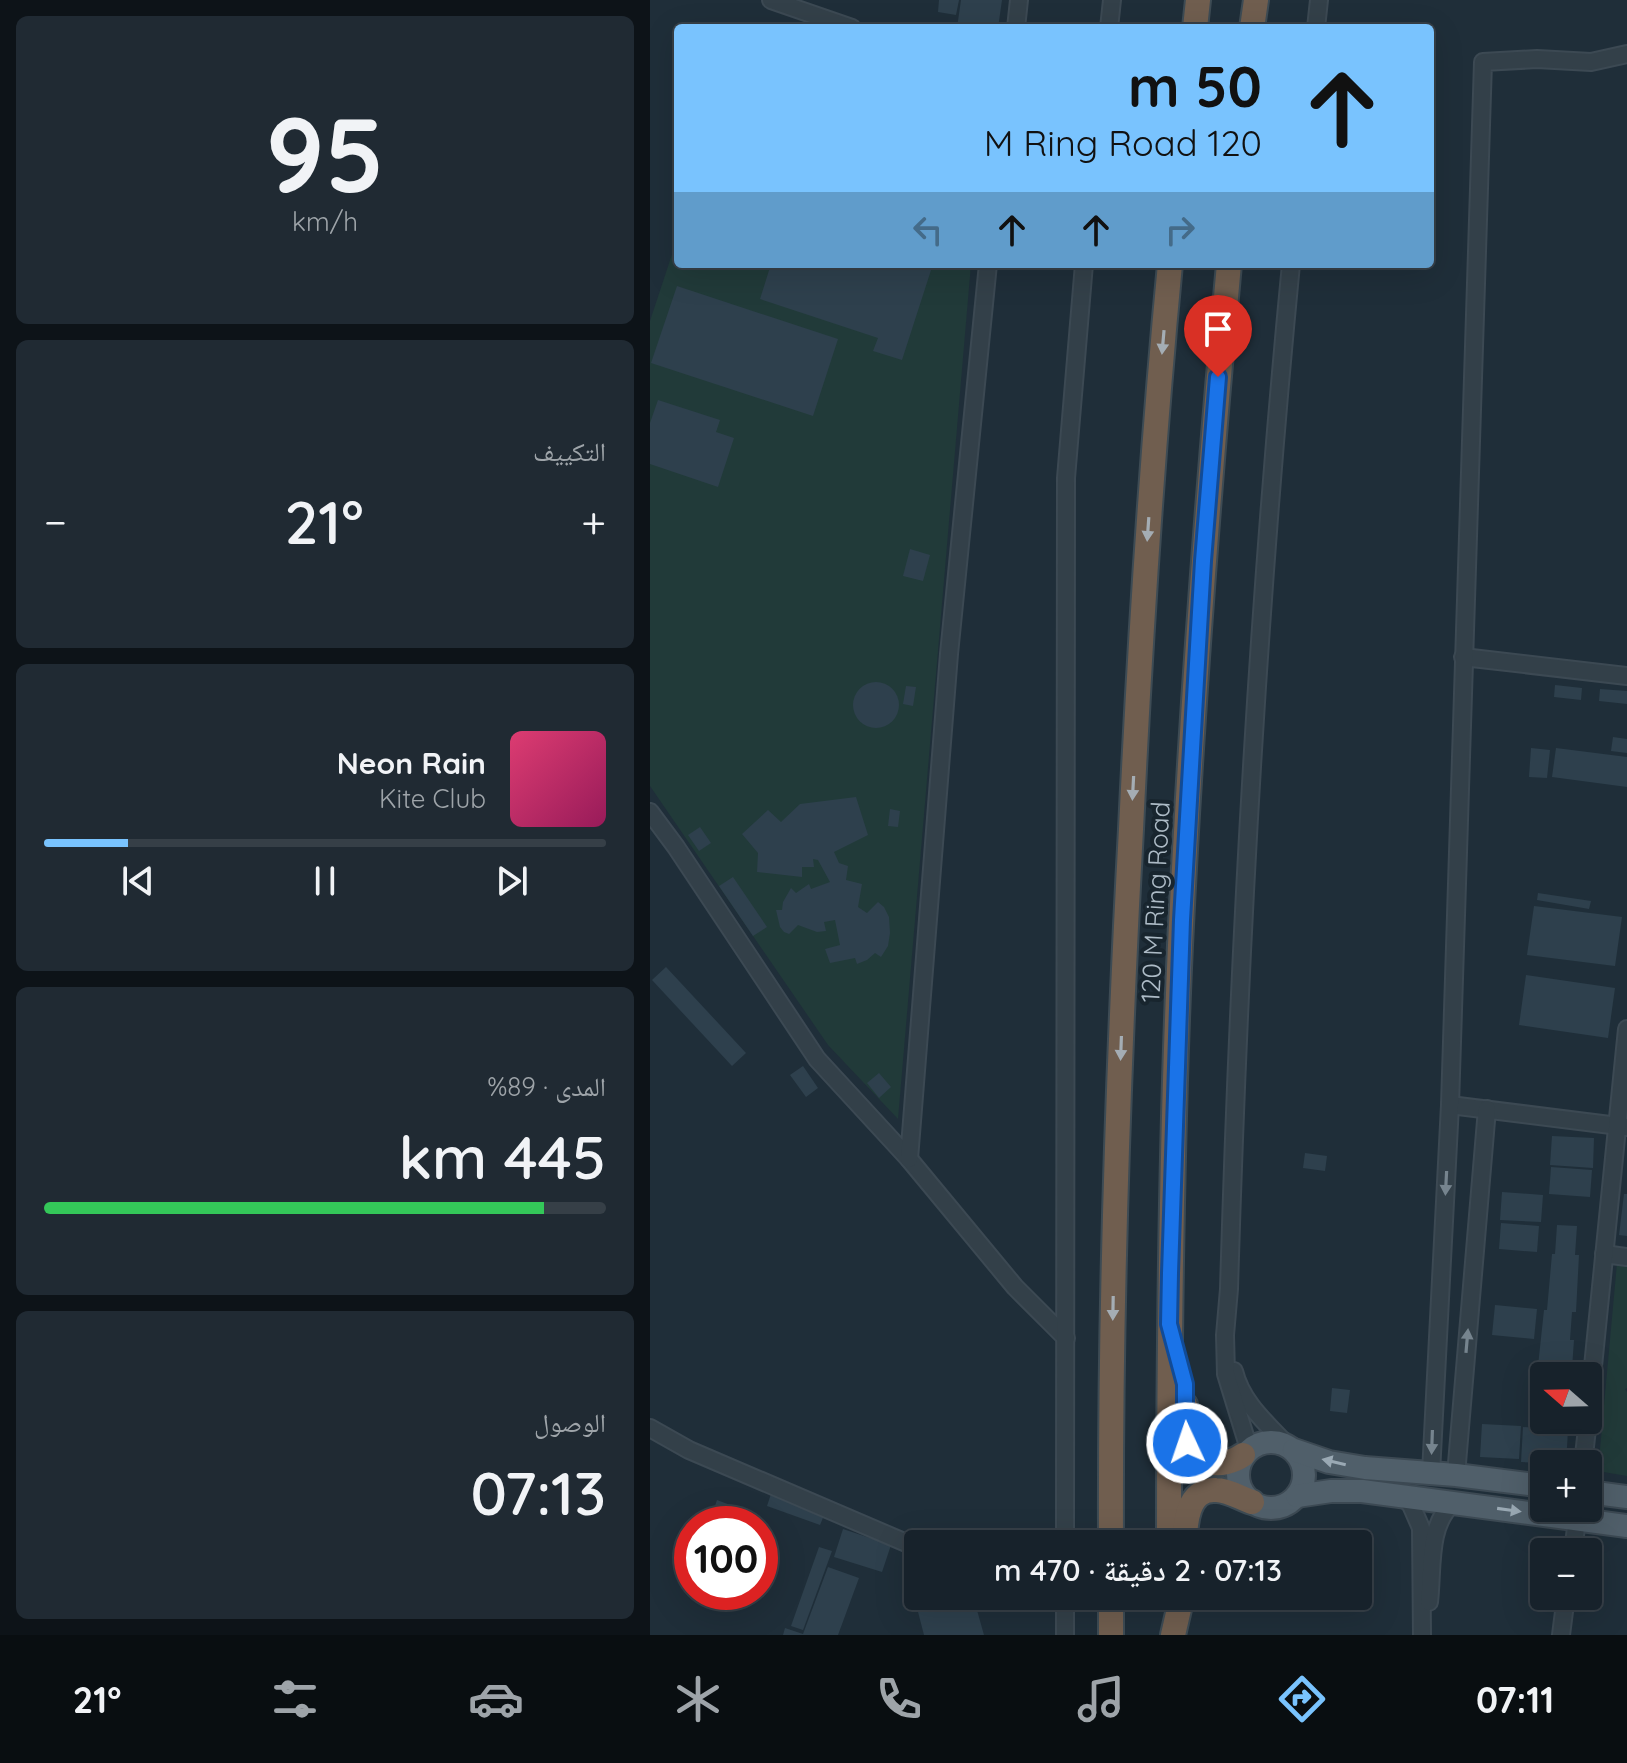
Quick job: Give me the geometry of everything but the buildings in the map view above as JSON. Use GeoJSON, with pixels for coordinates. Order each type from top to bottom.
{"type":"FeatureCollection","features":[{"type":"Feature","properties":{"kind":"highway"},"geometry":{"type":"LineString","coordinates":[[1195,24],[1198,0]]}},
{"type":"Feature","properties":{"kind":"highway"},"geometry":{"type":"LineString","coordinates":[[1253,24],[1256,0]]}},
{"type":"Feature","properties":{"kind":"highway","name":"120 M Ring Road"},"geometry":{"type":"LineString","coordinates":[[1111,1530],[1123,977],[1150,498],[1170,268]]}},
{"type":"Feature","properties":{"kind":"highway","name":"120 M Ring Road"},"geometry":{"type":"LineString","coordinates":[[1169,1530],[1169,1324],[1185,857],[1206,512],[1229,268]]}},
{"type":"Feature","properties":{"kind":"highway"},"geometry":{"type":"LineString","coordinates":[[1169,1324],[1185,1384],[1186,1437],[1190,1448],[1198,1458],[1216,1464],[1236,1461],[1246,1452]]}},
{"type":"Feature","properties":{"kind":"highway"},"geometry":{"type":"LineString","coordinates":[[1185,1530],[1185,1522],[1195,1499],[1209,1490],[1252,1502]]}},
{"type":"Feature","properties":{"kind":"highway"},"geometry":{"type":"LineString","coordinates":[[1111,1610],[1111,1635]]}},
{"type":"Feature","properties":{"kind":"highway"},"geometry":{"type":"LineString","coordinates":[[1170,1610],[1171,1635]]}},
{"type":"Feature","properties":{"kind":"highway"},"geometry":{"type":"LineString","coordinates":[[1171,1635],[1178,1610]]}},
{"type":"Feature","properties":{"kind":"main road"},"geometry":{"type":"LineString","coordinates":[[1290,1447],[1304,1468],[1304,1478],[1297,1496],[1280,1507],[1260,1507],[1244,1494],[1237,1474],[1246,1452],[1267,1441],[1290,1447],[1329,1462],[1365,1468],[1530,1484]]}},
{"type":"Feature","properties":{"kind":"main road"},"geometry":{"type":"LineString","coordinates":[[1297,1496],[1347,1490],[1530,1513]]}},
{"type":"Feature","properties":{"kind":"main road"},"geometry":{"type":"LineString","coordinates":[[1602,1494],[1627,1497]]}},
{"type":"Feature","properties":{"kind":"main road"},"geometry":{"type":"LineString","coordinates":[[1598,1522],[1627,1526]]}},
{"type":"Feature","properties":{"kind":"street"},"geometry":{"type":"LineString","coordinates":[[771,0],[840,24]]}},
{"type":"Feature","properties":{"kind":"street"},"geometry":{"type":"LineString","coordinates":[[1016,24],[1019,0]]}},
{"type":"Feature","properties":{"kind":"street"},"geometry":{"type":"LineString","coordinates":[[1109,24],[1112,0]]}},
{"type":"Feature","properties":{"kind":"street"},"geometry":{"type":"LineString","coordinates":[[1316,24],[1319,0]]}},
{"type":"Feature","properties":{"kind":"street"},"geometry":{"type":"LineString","coordinates":[[1431,1473],[1450,1105],[1483,62],[1537,59],[1582,62],[1627,54]]}},
{"type":"Feature","properties":{"kind":"street"},"geometry":{"type":"LineString","coordinates":[[909,1159],[949,654],[988,268]]}},
{"type":"Feature","properties":{"kind":"street"},"geometry":{"type":"LineString","coordinates":[[1065,1530],[1066,478],[1084,268]]}},
{"type":"Feature","properties":{"kind":"street"},"geometry":{"type":"LineString","coordinates":[[1246,1452],[1226,1374],[1225,1335],[1239,984],[1255,698],[1275,423],[1291,268]]}},
{"type":"Feature","properties":{"kind":"street"},"geometry":{"type":"LineString","coordinates":[[1463,657],[1627,676]]}},
{"type":"Feature","properties":{"kind":"street"},"geometry":{"type":"LineString","coordinates":[[650,812],[817,1059],[909,1159],[1015,1287],[1066,1338]]}},
{"type":"Feature","properties":{"kind":"street"},"geometry":{"type":"LineString","coordinates":[[1593,1362],[1604,1254],[1622,1126],[1627,1029]]}},
{"type":"Feature","properties":{"kind":"street"},"geometry":{"type":"LineString","coordinates":[[1450,1105],[1622,1126]]}},
{"type":"Feature","properties":{"kind":"street"},"geometry":{"type":"LineString","coordinates":[[1456,1475],[1487,1109]]}},
{"type":"Feature","properties":{"kind":"street"},"geometry":{"type":"LineString","coordinates":[[1604,1254],[1627,1257]]}},
{"type":"Feature","properties":{"kind":"street"},"geometry":{"type":"LineString","coordinates":[[1229,1289],[1235,1377],[1253,1410],[1290,1447]]}},
{"type":"Feature","properties":{"kind":"street"},"geometry":{"type":"LineString","coordinates":[[650,1428],[689,1450],[904,1542]]}},
{"type":"Feature","properties":{"kind":"street"},"geometry":{"type":"LineString","coordinates":[[1403,1496],[1411,1505],[1421,1528],[1423,1635]]}},
{"type":"Feature","properties":{"kind":"street"},"geometry":{"type":"LineString","coordinates":[[1423,1635],[1432,1584],[1436,1529],[1445,1510],[1453,1503]]}},
{"type":"Feature","properties":{"kind":"street"},"geometry":{"type":"LineString","coordinates":[[1065,1610],[1065,1635]]}},
{"type":"Feature","properties":{"kind":"street"},"geometry":{"type":"LineString","coordinates":[[1561,1635],[1564,1610]]}},
{"type":"Feature","properties":{"kind":"green space"},"geometry":{"type":"Polygon","coordinates":[[[674,248],[674,268],[971,268],[898,1119],[828,1045],[650,786],[650,321],[674,248]]]}},
{"type":"Feature","properties":{"kind":"green space"},"geometry":{"type":"Polygon","coordinates":[[[1617,1263],[1627,1265],[1627,1476],[1602,1472],[1602,1427],[1617,1263]]]}},
{"type":"Feature","properties":{"kind":"route"},"geometry":{"type":"LineString","coordinates":[[1187,1443],[1185,1384],[1169,1324],[1170,1273],[1182,920],[1203,561],[1218,377]]}}]}
